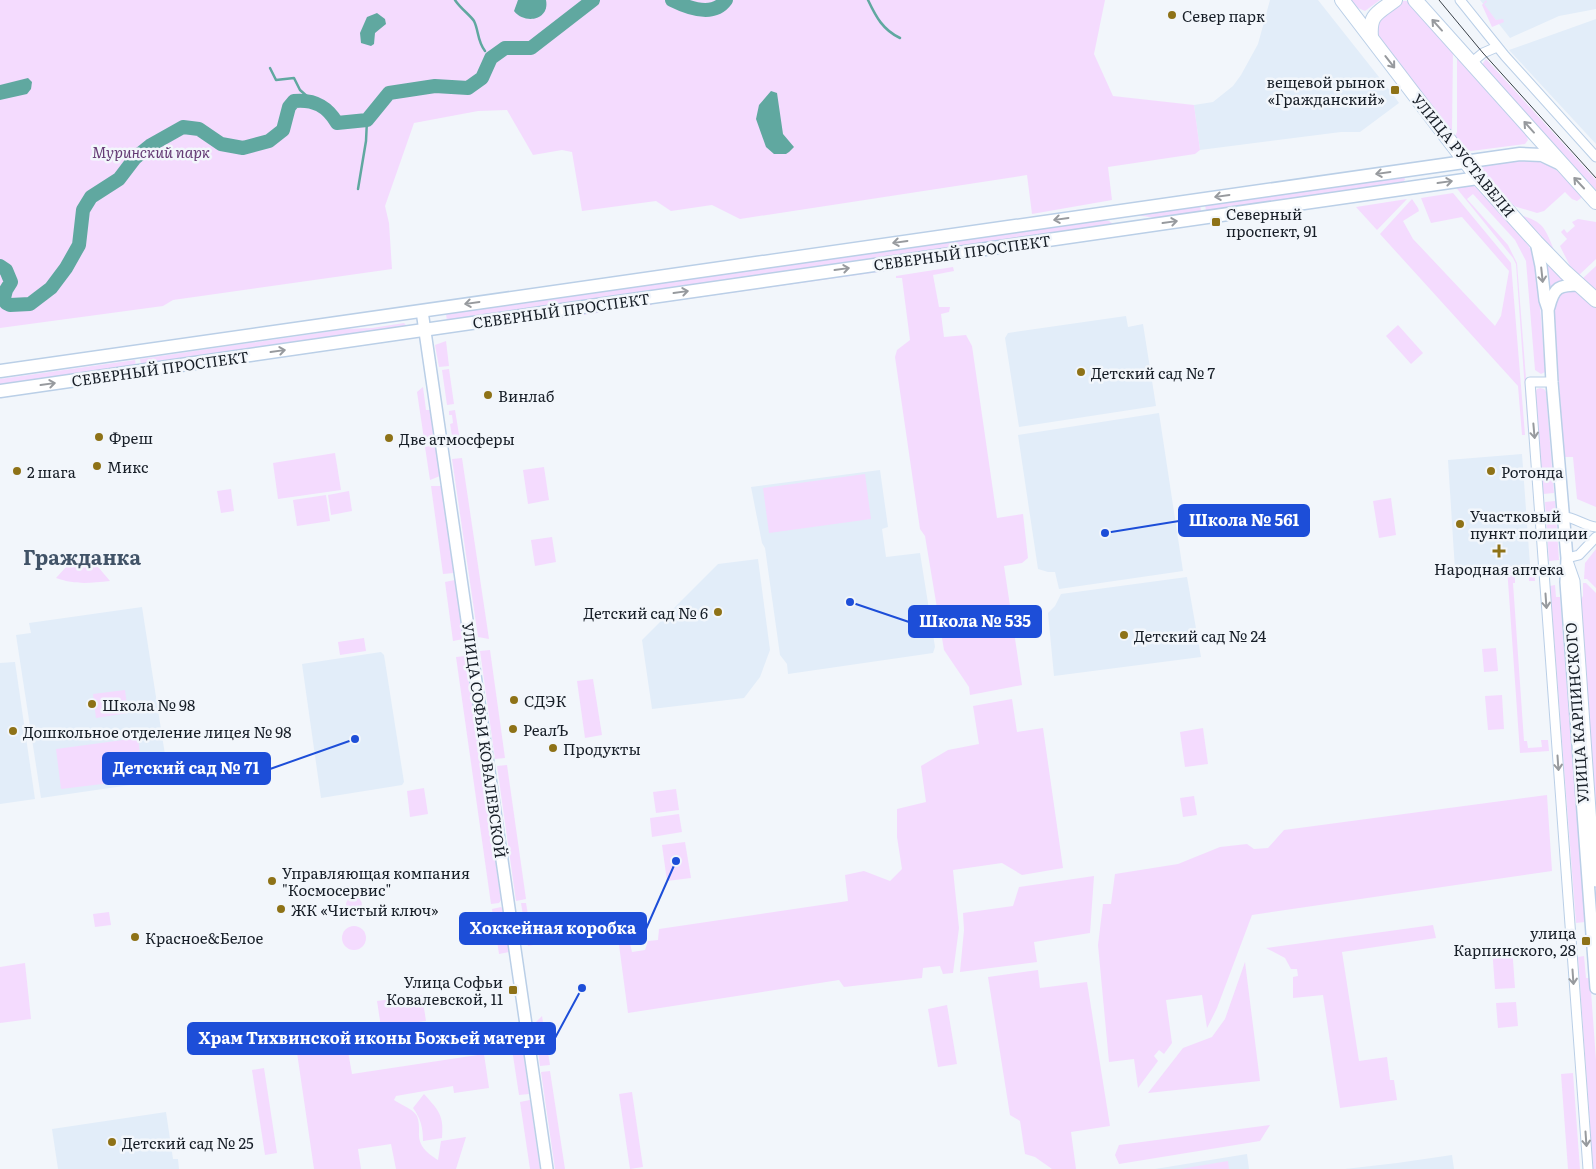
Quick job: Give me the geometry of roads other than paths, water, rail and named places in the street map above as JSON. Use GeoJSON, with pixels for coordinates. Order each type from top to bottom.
{"type":"FeatureCollection","features":[{"type":"Feature","properties":{"kind":"main road"},"geometry":{"type":"LineString","coordinates":[[1346,5],[1366,14],[1386,0]]}},
{"type":"Feature","properties":{"kind":"main road"},"geometry":{"type":"LineString","coordinates":[[1370,37],[1372,20],[1395,0]]}},
{"type":"Feature","properties":{"kind":"main road"},"geometry":{"type":"LineString","coordinates":[[1415,0],[1596,202]]}},
{"type":"Feature","properties":{"kind":"main road","name":"УЛИЦА РУСТАВЕЛИ"},"geometry":{"type":"LineString","coordinates":[[1346,5],[1478,178],[1536,242],[1596,300]]}},
{"type":"Feature","properties":{"kind":"main road","name":"СЕВЕРНЫЙ ПРОСПЕКТ"},"geometry":{"type":"LineString","coordinates":[[0,371],[393,313],[423,313],[1119,210],[1466,161],[1520,154],[1542,155],[1561,164]]}},
{"type":"Feature","properties":{"kind":"main road"},"geometry":{"type":"LineString","coordinates":[[1408,169],[1411,187]]}},
{"type":"Feature","properties":{"kind":"main road","name":"СЕВЕРНЫЙ ПРОСПЕКТ"},"geometry":{"type":"LineString","coordinates":[[0,391],[1478,178]]}},
{"type":"Feature","properties":{"kind":"main road"},"geometry":{"type":"LineString","coordinates":[[1119,210],[1122,229]]}},
{"type":"Feature","properties":{"kind":"street"},"geometry":{"type":"LineString","coordinates":[[1460,0],[1497,47],[1596,157]]}},
{"type":"Feature","properties":{"kind":"street"},"geometry":{"type":"LineString","coordinates":[[1471,64],[1483,53],[1497,47]]}},
{"type":"Feature","properties":{"kind":"street","name":"УЛИЦА КАРПИНСКОГО"},"geometry":{"type":"LineString","coordinates":[[1536,242],[1545,300],[1548,308],[1596,988]]}},
{"type":"Feature","properties":{"kind":"street"},"geometry":{"type":"LineString","coordinates":[[1548,308],[1551,296],[1558,288],[1579,285]]}},
{"type":"Feature","properties":{"kind":"street","name":"УЛИЦА СОФЬИ КОВАЛЕВСКОЙ"},"geometry":{"type":"LineString","coordinates":[[423,313],[547,1169]]}},
{"type":"Feature","properties":{"kind":"street","name":"СЕВЕРНЫЙ ПРОСПЕКТ"},"geometry":{"type":"LineString","coordinates":[[0,377],[423,313]]}},
{"type":"Feature","properties":{"kind":"street"},"geometry":{"type":"LineString","coordinates":[[1552,382],[1530,382],[1588,1169]]}},
{"type":"Feature","properties":{"kind":"street"},"geometry":{"type":"LineString","coordinates":[[1564,517],[1570,517],[1582,524],[1596,527]]}},
{"type":"Feature","properties":{"kind":"street"},"geometry":{"type":"LineString","coordinates":[[1567,558],[1579,556],[1596,537]]}},
{"type":"Feature","properties":{"kind":"street","name":"УЛИЦА КАРПИНСКОГО"},"geometry":{"type":"LineString","coordinates":[[1567,558],[1574,581],[1596,882]]}},
{"type":"Feature","properties":{"kind":"waterway"},"geometry":{"type":"LineString","coordinates":[[455,0],[474,21],[485,51]]}},
{"type":"Feature","properties":{"kind":"waterway"},"geometry":{"type":"LineString","coordinates":[[0,266],[6,270],[11,282],[4,298],[6,303],[10,305],[30,304],[51,288],[66,268],[79,245],[83,210],[91,197],[119,179],[135,158],[151,145],[183,127],[199,129],[221,144],[243,148],[269,141],[283,130],[289,107],[294,101],[308,101],[319,105],[329,112],[337,123],[367,120],[389,93],[435,86],[468,88],[482,78],[491,58],[505,48],[531,48],[593,0]]}},
{"type":"Feature","properties":{"kind":"waterway"},"geometry":{"type":"LineString","coordinates":[[672,0],[700,10],[714,9],[726,0]]}},
{"type":"Feature","properties":{"kind":"waterway"},"geometry":{"type":"LineString","coordinates":[[868,0],[881,22],[889,31],[900,38]]}},
{"type":"Feature","properties":{"kind":"waterway"},"geometry":{"type":"LineString","coordinates":[[487,54],[491,58]]}},
{"type":"Feature","properties":{"kind":"waterway"},"geometry":{"type":"LineString","coordinates":[[270,68],[276,80],[294,78],[300,90],[311,101]]}},
{"type":"Feature","properties":{"kind":"waterway"},"geometry":{"type":"LineString","coordinates":[[358,189],[366,141],[367,120]]}},
{"type":"Feature","properties":{"kind":"tram line"},"geometry":{"type":"LineString","coordinates":[[1439,0],[1483,53],[1596,178]]}},
{"type":"Feature","properties":{"kind":"place","name":"Север парк"},"geometry":{"type":"Point","coordinates":[1172,15]}},
{"type":"Feature","properties":{"kind":"place","name":"вещевой рынок «Гражданский»"},"geometry":{"type":"Point","coordinates":[1395,90]}},
{"type":"Feature","properties":{"kind":"place","name":"Северный проспект, 91"},"geometry":{"type":"Point","coordinates":[1216,222]}},
{"type":"Feature","properties":{"kind":"place","name":"Детский сад № 7"},"geometry":{"type":"Point","coordinates":[1081,372]}},
{"type":"Feature","properties":{"kind":"place","name":"Винлаб"},"geometry":{"type":"Point","coordinates":[488,395]}},
{"type":"Feature","properties":{"kind":"place","name":"Фреш"},"geometry":{"type":"Point","coordinates":[99,437]}},
{"type":"Feature","properties":{"kind":"place","name":"Две атмосферы"},"geometry":{"type":"Point","coordinates":[389,438]}},
{"type":"Feature","properties":{"kind":"place","name":"Микс"},"geometry":{"type":"Point","coordinates":[97,466]}},
{"type":"Feature","properties":{"kind":"place","name":"2 шага"},"geometry":{"type":"Point","coordinates":[17,471]}},
{"type":"Feature","properties":{"kind":"place","name":"Ротонда"},"geometry":{"type":"Point","coordinates":[1491,471]}},
{"type":"Feature","properties":{"kind":"place","name":"Участковый пункт полиции"},"geometry":{"type":"Point","coordinates":[1460,524]}},
{"type":"Feature","properties":{"kind":"place","name":"Школа № 561"},"geometry":{"type":"Point","coordinates":[1105,533]}},
{"type":"Feature","properties":{"kind":"place","name":"Народная аптека"},"geometry":{"type":"Point","coordinates":[1499,551]}},
{"type":"Feature","properties":{"kind":"place","name":"Школа № 535"},"geometry":{"type":"Point","coordinates":[850,602]}},
{"type":"Feature","properties":{"kind":"place","name":"Детский сад № 6"},"geometry":{"type":"Point","coordinates":[718,612]}},
{"type":"Feature","properties":{"kind":"place","name":"Детский сад № 24"},"geometry":{"type":"Point","coordinates":[1124,635]}},
{"type":"Feature","properties":{"kind":"place","name":"СДЭК"},"geometry":{"type":"Point","coordinates":[514,700]}},
{"type":"Feature","properties":{"kind":"place","name":"Школа № 98"},"geometry":{"type":"Point","coordinates":[92,704]}},
{"type":"Feature","properties":{"kind":"place","name":"РеалЪ"},"geometry":{"type":"Point","coordinates":[513,729]}},
{"type":"Feature","properties":{"kind":"place","name":"Дошкольное отделение лицея № 98"},"geometry":{"type":"Point","coordinates":[13,731]}},
{"type":"Feature","properties":{"kind":"place","name":"Детский сад № 71"},"geometry":{"type":"Point","coordinates":[355,739]}},
{"type":"Feature","properties":{"kind":"place","name":"Продукты"},"geometry":{"type":"Point","coordinates":[553,748]}},
{"type":"Feature","properties":{"kind":"place","name":"Хоккейная коробка"},"geometry":{"type":"Point","coordinates":[676,861]}},
{"type":"Feature","properties":{"kind":"place","name":"Управляющая компания \"Космосервис\""},"geometry":{"type":"Point","coordinates":[272,881]}},
{"type":"Feature","properties":{"kind":"place","name":"ЖК «Чистый ключ»"},"geometry":{"type":"Point","coordinates":[281,909]}},
{"type":"Feature","properties":{"kind":"place","name":"Красное&Белое"},"geometry":{"type":"Point","coordinates":[135,937]}},
{"type":"Feature","properties":{"kind":"place","name":"улица Карпинского, 28"},"geometry":{"type":"Point","coordinates":[1586,941]}},
{"type":"Feature","properties":{"kind":"place","name":"Храм Тихвинской иконы Божьей матери"},"geometry":{"type":"Point","coordinates":[582,988]}},
{"type":"Feature","properties":{"kind":"place","name":"Улица Софьи Ковалевской, 11"},"geometry":{"type":"Point","coordinates":[513,990]}},
{"type":"Feature","properties":{"kind":"place","name":"Детский сад № 25"},"geometry":{"type":"Point","coordinates":[112,1142]}},
{"type":"Feature","properties":{"kind":"district","name":"Гражданка"},"geometry":{"type":"Point","coordinates":[82,556]}},
{"type":"Feature","properties":{"kind":"park label","name":"Муринский парк"},"geometry":{"type":"Point","coordinates":[151,151]}}]}
